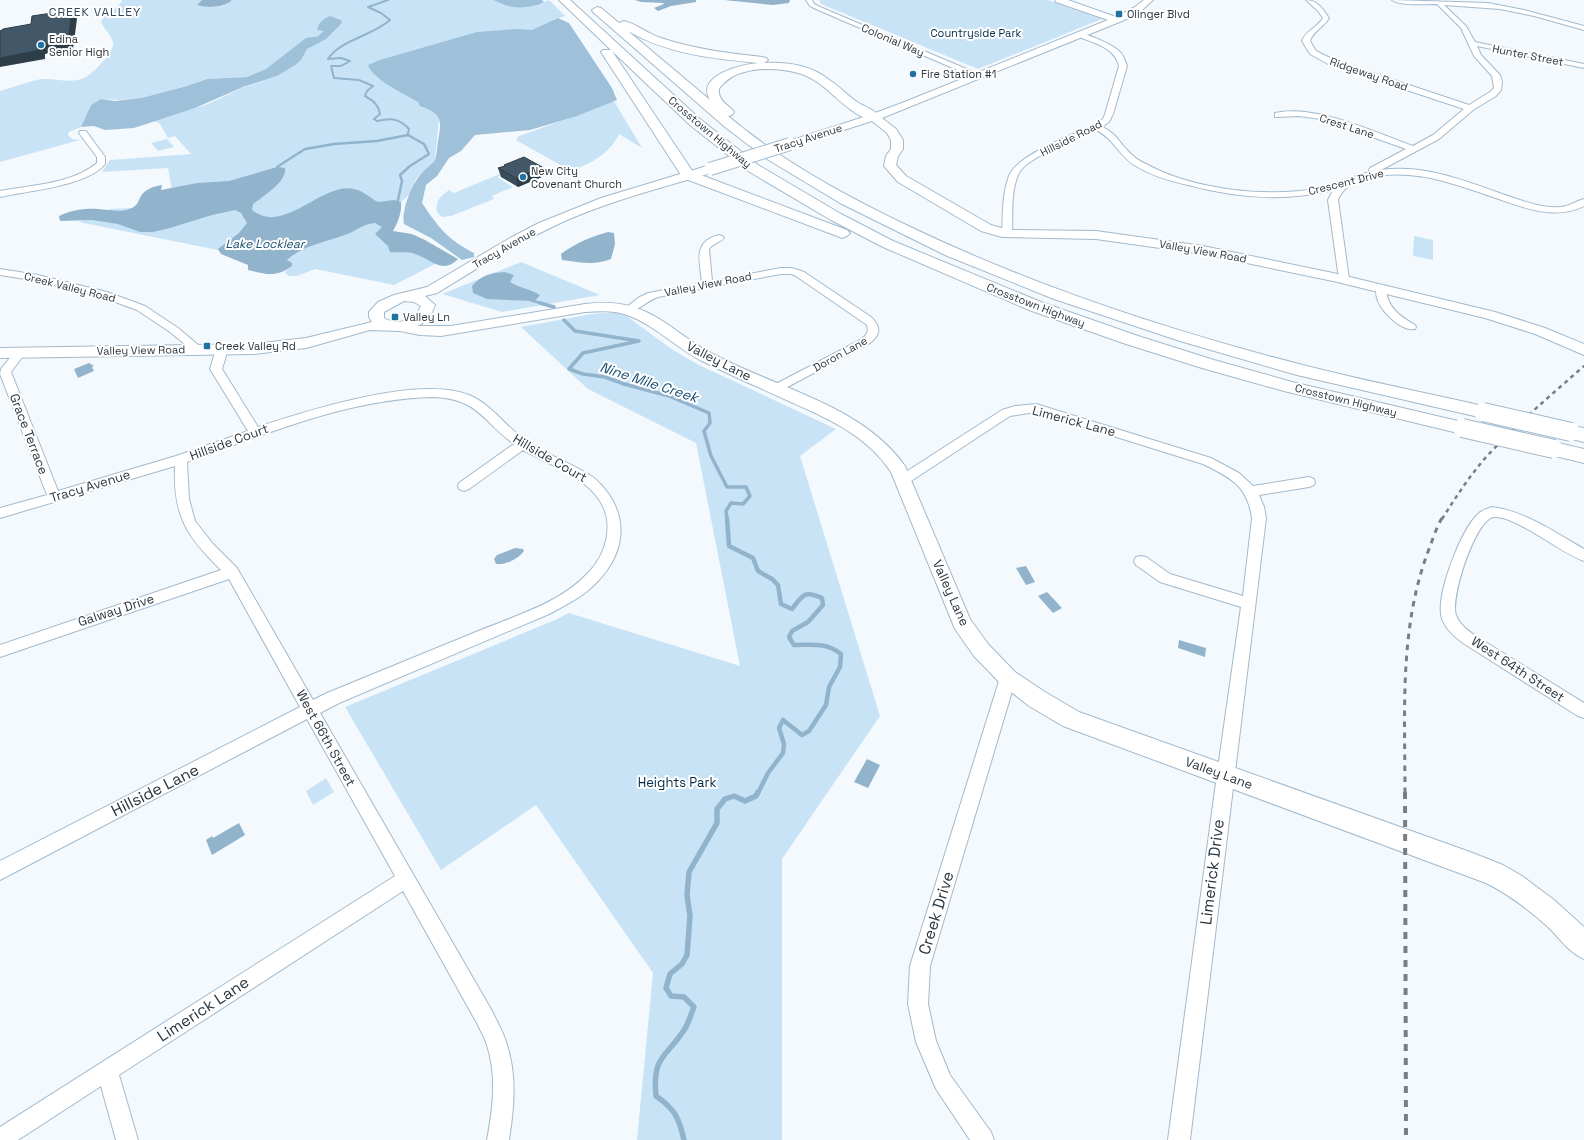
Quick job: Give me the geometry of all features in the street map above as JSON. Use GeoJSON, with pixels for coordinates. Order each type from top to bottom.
{"type":"FeatureCollection","features":[{"type":"Feature","properties":{"kind":"highway","name":"Crosstown Highway"},"geometry":{"type":"LineString","coordinates":[[564,0],[695,122],[753,168],[817,206],[888,244],[1035,306],[1132,340],[1208,364],[1290,387],[1584,456]]}},
{"type":"Feature","properties":{"kind":"highway"},"geometry":{"type":"LineString","coordinates":[[564,0],[617,66],[688,175],[834,230],[895,256],[1035,306]]}},
{"type":"Feature","properties":{"kind":"highway","name":"Crosstown Highway"},"geometry":{"type":"LineString","coordinates":[[585,0],[730,124],[772,156],[816,184],[877,217],[950,252],[1021,281],[1096,308],[1186,337],[1296,369],[1578,433]]}},
{"type":"Feature","properties":{"kind":"highway"},"geometry":{"type":"LineString","coordinates":[[592,0],[630,28],[669,43],[713,54],[808,67],[831,80],[874,117]]}},
{"type":"Feature","properties":{"kind":"highway"},"geometry":{"type":"LineString","coordinates":[[816,184],[744,129],[715,99],[712,90],[718,81],[727,75],[748,68],[774,67],[801,70],[814,75],[858,108],[874,117]]}},
{"type":"Feature","properties":{"kind":"street","name":"Colonial Way"},"geometry":{"type":"LineString","coordinates":[[809,0],[812,5],[818,8],[979,76]]}},
{"type":"Feature","properties":{"kind":"street"},"geometry":{"type":"LineString","coordinates":[[1060,0],[1116,20]]}},
{"type":"Feature","properties":{"kind":"street","name":"Tracy Avenue"},"geometry":{"type":"LineString","coordinates":[[379,309],[389,301],[431,290],[466,271],[515,241],[574,213],[605,201],[874,117],[1116,20],[1138,9],[1148,0]]}},
{"type":"Feature","properties":{"kind":"street","name":"Ridgeway Road"},"geometry":{"type":"LineString","coordinates":[[1309,0],[1321,10],[1326,18],[1324,22],[1307,37],[1306,42],[1313,52],[1331,62],[1470,108]]}},
{"type":"Feature","properties":{"kind":"street"},"geometry":{"type":"LineString","coordinates":[[1395,0],[1474,4],[1501,7],[1584,28]]}},
{"type":"Feature","properties":{"kind":"street"},"geometry":{"type":"LineString","coordinates":[[1344,279],[1333,200],[1336,192],[1343,185],[1414,149],[1445,130],[1470,108],[1493,94],[1498,88],[1496,75],[1478,56],[1468,34],[1461,24],[1438,3]]}},
{"type":"Feature","properties":{"kind":"street","name":"Hillside Road"},"geometry":{"type":"LineString","coordinates":[[1007,234],[1011,185],[1014,175],[1019,167],[1028,159],[1096,127],[1106,120],[1109,114],[1122,61],[1120,56],[1107,46],[1079,35]]}},
{"type":"Feature","properties":{"kind":"street","name":"Hunter Street"},"geometry":{"type":"LineString","coordinates":[[1471,43],[1584,66]]}},
{"type":"Feature","properties":{"kind":"street","name":"Crest Lane"},"geometry":{"type":"LineString","coordinates":[[1278,115],[1298,114],[1323,117],[1414,149]]}},
{"type":"Feature","properties":{"kind":"street","name":"Valley View Road"},"geometry":{"type":"LineString","coordinates":[[874,117],[892,131],[897,140],[897,149],[892,156],[890,166],[902,179],[986,228],[1007,234],[1096,235],[1151,242],[1267,262],[1344,279],[1516,322],[1578,347]]}},
{"type":"Feature","properties":{"kind":"street","name":"Crescent Drive"},"geometry":{"type":"LineString","coordinates":[[1096,127],[1109,134],[1129,158],[1160,174],[1201,186],[1251,194],[1299,194],[1326,189],[1376,173],[1408,172],[1444,178],[1537,207],[1563,210],[1573,208],[1584,202]]}},
{"type":"Feature","properties":{"kind":"street"},"geometry":{"type":"LineString","coordinates":[[0,194],[74,178],[94,171],[101,164],[101,157],[83,133]]}},
{"type":"Feature","properties":{"kind":"street"},"geometry":{"type":"LineString","coordinates":[[707,285],[704,249],[709,242],[718,238]]}},
{"type":"Feature","properties":{"kind":"street","name":"Tracy Avenue"},"geometry":{"type":"LineString","coordinates":[[395,326],[417,321],[427,312],[428,306],[466,271]]}},
{"type":"Feature","properties":{"kind":"street","name":"Valley View Road"},"geometry":{"type":"LineString","coordinates":[[630,310],[639,301],[647,296],[781,271],[792,271]]}},
{"type":"Feature","properties":{"kind":"street","name":"Doron Lane"},"geometry":{"type":"LineString","coordinates":[[776,389],[866,341],[872,336],[874,330],[872,324],[867,318],[800,274],[792,271]]}},
{"type":"Feature","properties":{"kind":"street","name":"Creek Valley Road"},"geometry":{"type":"LineString","coordinates":[[0,272],[38,278],[104,294],[141,308],[174,330],[198,349]]}},
{"type":"Feature","properties":{"kind":"street"},"geometry":{"type":"LineString","coordinates":[[1381,288],[1381,300],[1385,306],[1394,317],[1411,327]]}},
{"type":"Feature","properties":{"kind":"street"},"geometry":{"type":"LineString","coordinates":[[403,297],[418,298],[423,300],[428,306]]}},
{"type":"Feature","properties":{"kind":"street","name":"Valley Lane"},"geometry":{"type":"LineString","coordinates":[[428,306],[432,315],[448,324],[466,326],[481,325]]}},
{"type":"Feature","properties":{"kind":"street","name":"Valley Lane"},"geometry":{"type":"LineString","coordinates":[[395,326],[409,330],[442,332],[578,308],[608,306],[630,310],[650,320],[688,347],[706,357],[842,419],[860,429],[876,441],[889,455],[899,470],[962,623],[981,650],[1008,678],[1036,699],[1071,719],[1470,864],[1500,877],[1532,897],[1560,920],[1584,946]]}},
{"type":"Feature","properties":{"kind":"street","name":"Valley View Road"},"geometry":{"type":"LineString","coordinates":[[306,343],[354,322],[379,309]]}},
{"type":"Feature","properties":{"kind":"street"},"geometry":{"type":"LineString","coordinates":[[379,309],[377,318],[380,322],[395,326]]}},
{"type":"Feature","properties":{"kind":"street","name":"Valley View Road"},"geometry":{"type":"LineString","coordinates":[[0,353],[260,348],[306,343],[370,326],[395,326]]}},
{"type":"Feature","properties":{"kind":"street"},"geometry":{"type":"LineString","coordinates":[[222,349],[216,370],[256,433]]}},
{"type":"Feature","properties":{"kind":"street","name":"Grace Terrace"},"geometry":{"type":"LineString","coordinates":[[20,352],[5,372],[54,497]]}},
{"type":"Feature","properties":{"kind":"street","name":"Hillside Court"},"geometry":{"type":"LineString","coordinates":[[181,459],[290,420],[325,410],[394,396],[428,392],[463,397],[477,404],[501,427],[522,444],[582,476],[596,485],[607,498],[614,514],[615,531],[611,549],[602,567],[587,584],[568,598],[544,610],[333,698],[310,710]]}},
{"type":"Feature","properties":{"kind":"street","name":"Limerick Lane"},"geometry":{"type":"LineString","coordinates":[[903,480],[1006,413],[1015,410],[1036,408],[1207,461],[1224,469],[1239,479],[1252,491]]}},
{"type":"Feature","properties":{"kind":"street"},"geometry":{"type":"LineString","coordinates":[[464,486],[522,444]]}},
{"type":"Feature","properties":{"kind":"street","name":"Tracy Avenue"},"geometry":{"type":"LineString","coordinates":[[0,513],[181,459]]}},
{"type":"Feature","properties":{"kind":"street","name":"West 66th Street"},"geometry":{"type":"LineString","coordinates":[[181,459],[182,500],[188,521],[200,541],[232,572],[485,1018],[497,1043],[504,1070],[505,1100],[498,1140]]}},
{"type":"Feature","properties":{"kind":"street"},"geometry":{"type":"LineString","coordinates":[[1252,491],[1309,482]]}},
{"type":"Feature","properties":{"kind":"street","name":"Limerick Drive"},"geometry":{"type":"LineString","coordinates":[[1179,1140],[1224,775],[1249,604],[1259,518],[1258,505],[1252,491]]}},
{"type":"Feature","properties":{"kind":"street","name":"West 64th Street"},"geometry":{"type":"LineString","coordinates":[[1584,556],[1512,516],[1493,512],[1487,513],[1482,517],[1467,540],[1453,578],[1448,614],[1454,625],[1472,640],[1584,711]]}},
{"type":"Feature","properties":{"kind":"street"},"geometry":{"type":"LineString","coordinates":[[1141,561],[1165,578],[1249,604]]}},
{"type":"Feature","properties":{"kind":"street","name":"Galway Drive"},"geometry":{"type":"LineString","coordinates":[[0,651],[83,621],[232,572]]}},
{"type":"Feature","properties":{"kind":"street","name":"Creek Drive"},"geometry":{"type":"LineString","coordinates":[[983,1140],[943,1082],[926,1042],[918,1004],[920,966],[1008,678]]}},
{"type":"Feature","properties":{"kind":"street","name":"Hillside Lane"},"geometry":{"type":"LineString","coordinates":[[0,871],[310,710]]}},
{"type":"Feature","properties":{"kind":"street","name":"Limerick Lane"},"geometry":{"type":"LineString","coordinates":[[0,1139],[406,879]]}},
{"type":"Feature","properties":{"kind":"street"},"geometry":{"type":"LineString","coordinates":[[107,1070],[127,1140]]}},
{"type":"Feature","properties":{"kind":"green space"},"geometry":{"type":"Polygon","coordinates":[[[122,0],[202,0],[197,5],[210,7],[225,5],[231,0],[493,0],[507,6],[521,7],[549,0],[565,16],[553,20],[593,70],[642,148],[619,134],[611,147],[599,157],[571,171],[516,140],[519,136],[586,112],[437,115],[439,119],[435,160],[416,179],[410,194],[401,202],[397,201],[385,231],[445,259],[394,285],[315,269],[297,276],[288,276],[285,272],[292,265],[79,222],[110,209],[175,206],[168,168],[102,172],[110,160],[191,154],[175,136],[168,138],[160,124],[154,121],[208,104],[242,88],[277,76],[294,66],[307,49],[333,32],[320,24],[318,27],[325,31],[320,35],[311,37],[266,69],[247,77],[207,79],[141,98],[119,100],[101,99],[91,105],[81,127],[69,132],[68,135],[72,139],[80,140],[0,162],[0,91],[40,79],[74,81],[88,76],[103,62],[111,51],[113,42],[111,36],[103,27],[101,21],[118,6],[122,0]]]}},
{"type":"Feature","properties":{"kind":"green space","name":"Countryside Park"},"geometry":{"type":"Polygon","coordinates":[[[819,0],[1048,0],[1102,19],[978,69],[821,4],[819,0]]]}},
{"type":"Feature","properties":{"kind":"green space"},"geometry":{"type":"Polygon","coordinates":[[[167,139],[174,147],[158,151],[151,143],[167,139]]]}},
{"type":"Feature","properties":{"kind":"green space"},"geometry":{"type":"Polygon","coordinates":[[[531,161],[549,169],[551,173],[544,175],[525,165],[497,177],[513,187],[492,196],[494,199],[451,216],[442,217],[437,212],[439,200],[449,190],[454,193],[531,161]]]}},
{"type":"Feature","properties":{"kind":"green space"},"geometry":{"type":"Polygon","coordinates":[[[1414,236],[1433,240],[1433,260],[1413,256],[1414,236]]]}},
{"type":"Feature","properties":{"kind":"green space"},"geometry":{"type":"Polygon","coordinates":[[[521,262],[600,295],[502,312],[442,294],[521,262]]]}},
{"type":"Feature","properties":{"kind":"green space","name":"Heights Park"},"geometry":{"type":"Polygon","coordinates":[[[621,312],[673,350],[699,365],[836,429],[800,456],[880,716],[782,859],[782,1140],[637,1140],[653,973],[536,805],[441,870],[345,707],[569,613],[740,666],[696,443],[588,389],[521,327],[592,314],[621,312]]]}},
{"type":"Feature","properties":{"kind":"green space"},"geometry":{"type":"Polygon","coordinates":[[[326,778],[334,792],[313,805],[306,791],[326,778]]]}},
{"type":"Feature","properties":{"kind":"shaded area"},"geometry":{"type":"Polygon","coordinates":[[[493,0],[542,0],[544,2],[532,6],[512,7],[493,0]]]}},
{"type":"Feature","properties":{"kind":"shaded area"},"geometry":{"type":"Polygon","coordinates":[[[330,16],[341,20],[342,23],[326,39],[307,49],[301,60],[294,66],[277,76],[243,87],[195,108],[134,128],[105,130],[94,126],[81,127],[91,105],[101,99],[115,101],[141,98],[207,79],[247,77],[266,69],[306,38],[318,36],[324,31],[317,30],[320,23],[330,16]]]}},
{"type":"Feature","properties":{"kind":"shaded area"},"geometry":{"type":"Polygon","coordinates":[[[558,18],[569,23],[612,88],[617,100],[577,116],[530,130],[475,135],[461,151],[449,158],[437,176],[426,185],[422,203],[433,219],[450,238],[474,253],[474,257],[462,260],[431,238],[404,224],[404,212],[411,190],[423,171],[434,162],[436,158],[440,127],[439,118],[433,112],[420,106],[418,102],[376,76],[368,65],[380,60],[477,32],[517,29],[532,30],[558,18]]]}},
{"type":"Feature","properties":{"kind":"water"},"geometry":{"type":"Polygon","coordinates":[[[202,0],[231,1],[214,7],[197,5],[202,0]]]}},
{"type":"Feature","properties":{"kind":"water"},"geometry":{"type":"Polygon","coordinates":[[[635,0],[696,0],[696,2],[671,6],[658,11],[654,8],[664,4],[663,3],[641,2],[635,0]]]}},
{"type":"Feature","properties":{"kind":"water"},"geometry":{"type":"Polygon","coordinates":[[[724,0],[790,0],[789,3],[773,5],[724,0]]]}},
{"type":"Feature","properties":{"kind":"water","name":"Lake Locklear"},"geometry":{"type":"Polygon","coordinates":[[[277,167],[285,168],[285,173],[274,188],[253,204],[252,210],[264,216],[277,217],[290,213],[329,193],[341,189],[354,189],[364,193],[378,202],[394,200],[401,202],[399,217],[393,231],[412,234],[458,259],[452,264],[442,266],[412,253],[390,252],[388,246],[375,234],[382,227],[375,223],[365,225],[350,233],[301,250],[287,260],[292,263],[292,266],[276,274],[266,274],[248,270],[248,265],[221,254],[218,249],[239,233],[247,223],[241,213],[235,210],[153,232],[140,232],[118,224],[92,220],[60,221],[59,216],[68,212],[83,209],[128,210],[136,206],[145,191],[156,186],[162,185],[161,190],[197,183],[229,181],[277,167]]]}},
{"type":"Feature","properties":{"kind":"water"},"geometry":{"type":"Polygon","coordinates":[[[608,232],[614,233],[615,244],[611,259],[593,263],[562,260],[561,254],[572,247],[589,238],[608,232]]]}},
{"type":"Feature","properties":{"kind":"water"},"geometry":{"type":"Polygon","coordinates":[[[505,272],[514,275],[510,282],[540,295],[535,301],[487,299],[473,293],[472,286],[479,279],[491,274],[505,272]]]}},
{"type":"Feature","properties":{"kind":"water"},"geometry":{"type":"Polygon","coordinates":[[[89,363],[94,366],[92,367],[94,371],[78,378],[74,369],[89,363]]]}},
{"type":"Feature","properties":{"kind":"water"},"geometry":{"type":"Polygon","coordinates":[[[515,548],[523,549],[524,551],[512,561],[504,564],[496,564],[494,559],[497,555],[515,548]]]}},
{"type":"Feature","properties":{"kind":"water"},"geometry":{"type":"Polygon","coordinates":[[[1026,566],[1035,582],[1026,585],[1016,568],[1026,566]]]}},
{"type":"Feature","properties":{"kind":"water"},"geometry":{"type":"Polygon","coordinates":[[[1047,592],[1062,608],[1053,613],[1038,596],[1047,592]]]}},
{"type":"Feature","properties":{"kind":"water"},"geometry":{"type":"Polygon","coordinates":[[[1179,640],[1206,648],[1205,657],[1178,648],[1179,640]]]}},
{"type":"Feature","properties":{"kind":"water"},"geometry":{"type":"Polygon","coordinates":[[[867,759],[880,765],[868,788],[854,782],[867,759]]]}},
{"type":"Feature","properties":{"kind":"water"},"geometry":{"type":"Polygon","coordinates":[[[239,823],[245,835],[212,855],[206,840],[212,836],[213,838],[239,823]]]}},
{"type":"Feature","properties":{"kind":"building","name":"Edina Senior High"},"geometry":{"type":"Polygon","coordinates":[[[72,10],[68,41],[40,45],[40,50],[0,58],[0,31],[3,29],[31,24],[32,16],[72,10]]]}},
{"type":"Feature","properties":{"kind":"building"},"geometry":{"type":"Polygon","coordinates":[[[524,157],[542,167],[516,178],[498,168],[505,166],[504,165],[524,157]]]}},
{"type":"Feature","properties":{"kind":"waterway","name":"Nine Mile Creek"},"geometry":{"type":"LineString","coordinates":[[388,0],[368,7],[381,13],[390,20],[340,47],[328,59],[341,58],[350,61],[341,66],[331,66],[334,78],[359,80],[373,86],[367,91],[365,96],[377,105],[380,114],[374,119],[377,121],[386,119],[398,121],[409,129],[408,134]]}},
{"type":"Feature","properties":{"kind":"waterway"},"geometry":{"type":"LineString","coordinates":[[277,167],[305,149],[334,144],[377,141],[408,135]]}},
{"type":"Feature","properties":{"kind":"waterway","name":"Nine Mile Creek"},"geometry":{"type":"LineString","coordinates":[[397,205],[402,181],[400,175],[410,166],[429,154],[424,144],[408,135]]}},
{"type":"Feature","properties":{"kind":"waterway","name":"Nine Mile Creek"},"geometry":{"type":"LineString","coordinates":[[530,300],[544,304]]}},
{"type":"Feature","properties":{"kind":"waterway","name":"Nine Mile Creek"},"geometry":{"type":"LineString","coordinates":[[540,303],[554,307]]}},
{"type":"Feature","properties":{"kind":"waterway","name":"Nine Mile Creek"},"geometry":{"type":"LineString","coordinates":[[564,320],[575,331],[639,341],[583,353],[569,369],[583,374],[605,377],[624,384],[669,396],[709,413],[710,423],[704,431],[711,456],[727,487],[746,487],[750,496],[743,504],[731,503],[726,511],[727,519]]}},
{"type":"Feature","properties":{"kind":"waterway","name":"Nine Mile Creek"},"geometry":{"type":"LineString","coordinates":[[727,518],[729,546],[753,558],[758,571],[772,579],[778,585],[781,604],[792,609],[804,595],[811,594],[822,598],[823,605],[808,622],[792,631],[789,637],[794,645],[824,646],[841,654],[840,667],[829,687],[826,705],[809,731],[802,735],[783,720],[779,728],[784,744],[783,753],[768,773],[758,793]]}},
{"type":"Feature","properties":{"kind":"waterway","name":"Nine Mile Creek"},"geometry":{"type":"LineString","coordinates":[[684,1140],[678,1120],[672,1110],[656,1096],[655,1082],[656,1072],[662,1057],[686,1027],[694,1007],[684,997],[671,996],[666,988],[670,974],[682,964],[687,955],[690,916],[687,895],[689,872],[717,823],[717,809],[725,799],[734,796],[745,801],[756,796],[758,792]]}},
{"type":"Feature","properties":{"kind":"railway"},"geometry":{"type":"LineString","coordinates":[[1442,519],[1469,478],[1499,443],[1584,366]]}},
{"type":"Feature","properties":{"kind":"railway"},"geometry":{"type":"LineString","coordinates":[[1405,792],[1405,700],[1408,639],[1419,579],[1429,549],[1442,518]]}},
{"type":"Feature","properties":{"kind":"railway"},"geometry":{"type":"LineString","coordinates":[[1405,792],[1406,1140]]}},
{"type":"Feature","properties":{"kind":"place","name":"Olinger Blvd"},"geometry":{"type":"Point","coordinates":[1119,14]}},
{"type":"Feature","properties":{"kind":"place","name":"Edina Senior High"},"geometry":{"type":"Point","coordinates":[41,45]}},
{"type":"Feature","properties":{"kind":"place","name":"Fire Station #1"},"geometry":{"type":"Point","coordinates":[913,74]}},
{"type":"Feature","properties":{"kind":"place","name":"New City Covenant Church"},"geometry":{"type":"Point","coordinates":[523,177]}},
{"type":"Feature","properties":{"kind":"place","name":"Valley Ln"},"geometry":{"type":"Point","coordinates":[395,317]}},
{"type":"Feature","properties":{"kind":"place","name":"Creek Valley Rd"},"geometry":{"type":"Point","coordinates":[207,346]}},
{"type":"Feature","properties":{"kind":"district","name":"CREEK VALLEY"},"geometry":{"type":"Point","coordinates":[95,12]}}]}
